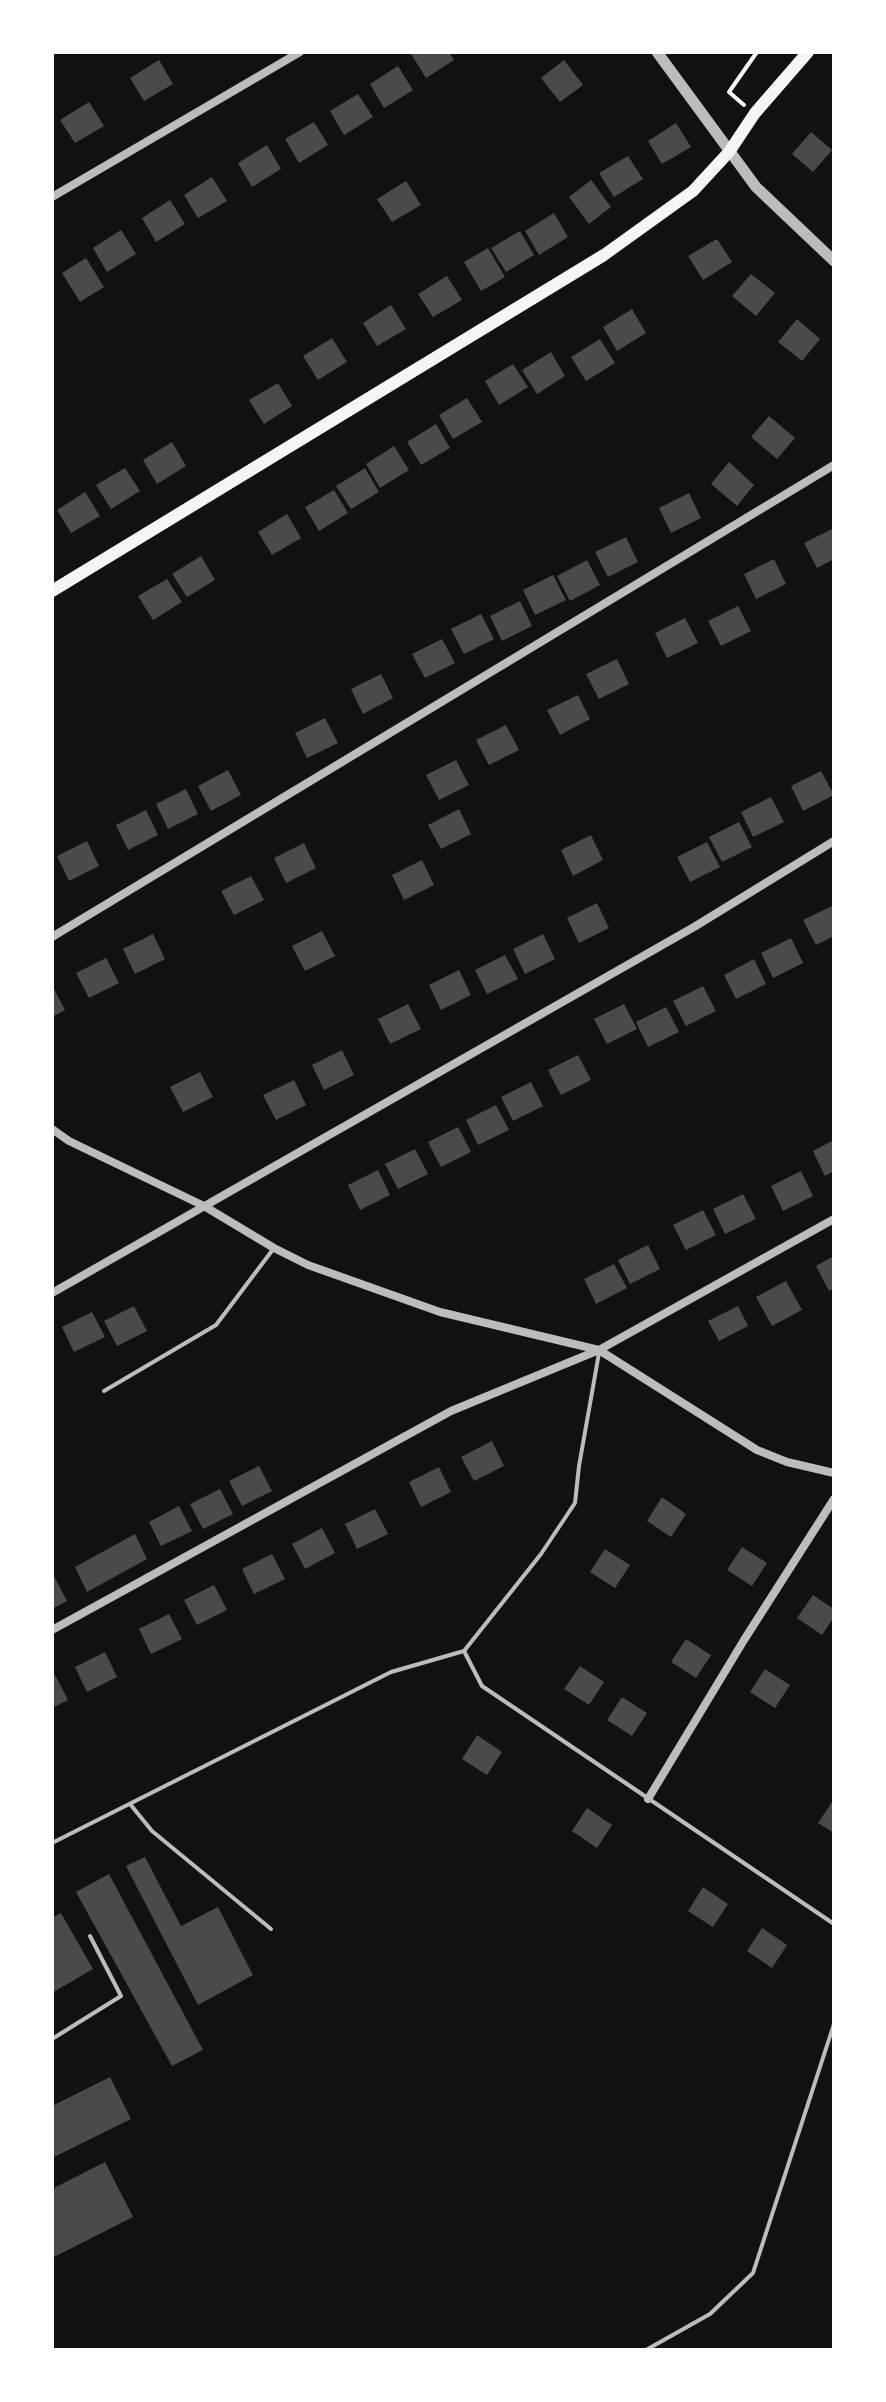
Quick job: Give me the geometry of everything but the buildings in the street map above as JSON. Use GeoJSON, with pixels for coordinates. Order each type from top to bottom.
{"type":"FeatureCollection","features":[{"type":"Feature","properties":{"kind":"main road"},"geometry":{"type":"LineString","coordinates":[[52,591],[604,255],[693,191],[729,152],[755,113],[808,52]]}},
{"type":"Feature","properties":{"kind":"street"},"geometry":{"type":"LineString","coordinates":[[52,197],[300,52]]}},
{"type":"Feature","properties":{"kind":"street"},"geometry":{"type":"LineString","coordinates":[[657,52],[756,187],[834,261]]}},
{"type":"Feature","properties":{"kind":"street"},"geometry":{"type":"LineString","coordinates":[[52,937],[834,465]]}},
{"type":"Feature","properties":{"kind":"street"},"geometry":{"type":"LineString","coordinates":[[52,1293],[694,927],[834,841]]}},
{"type":"Feature","properties":{"kind":"street"},"geometry":{"type":"LineString","coordinates":[[52,1129],[69,1141],[204,1206],[308,1265],[440,1312],[599,1350],[757,1450],[787,1462],[834,1473]]}},
{"type":"Feature","properties":{"kind":"street"},"geometry":{"type":"LineString","coordinates":[[52,1630],[451,1411],[599,1350],[834,1219]]}},
{"type":"Feature","properties":{"kind":"street"},"geometry":{"type":"LineString","coordinates":[[648,1799],[834,1499]]}},
{"type":"Feature","properties":{"kind":"lane"},"geometry":{"type":"LineString","coordinates":[[104,1391],[216,1325],[274,1248]]}},
{"type":"Feature","properties":{"kind":"lane"},"geometry":{"type":"LineString","coordinates":[[52,1843],[391,1672],[464,1651],[541,1554],[575,1503],[599,1350]]}},
{"type":"Feature","properties":{"kind":"lane"},"geometry":{"type":"LineString","coordinates":[[464,1651],[482,1686],[834,1924]]}},
{"type":"Feature","properties":{"kind":"lane"},"geometry":{"type":"LineString","coordinates":[[130,1804],[152,1831],[271,1929]]}},
{"type":"Feature","properties":{"kind":"lane"},"geometry":{"type":"LineString","coordinates":[[52,2039],[121,1996],[90,1936]]}},
{"type":"Feature","properties":{"kind":"lane"},"geometry":{"type":"LineString","coordinates":[[646,2350],[710,2314],[753,2273],[834,2024]]}},
{"type":"Feature","properties":{"kind":"path"},"geometry":{"type":"LineString","coordinates":[[755,113],[729,92],[757,52]]}}]}
